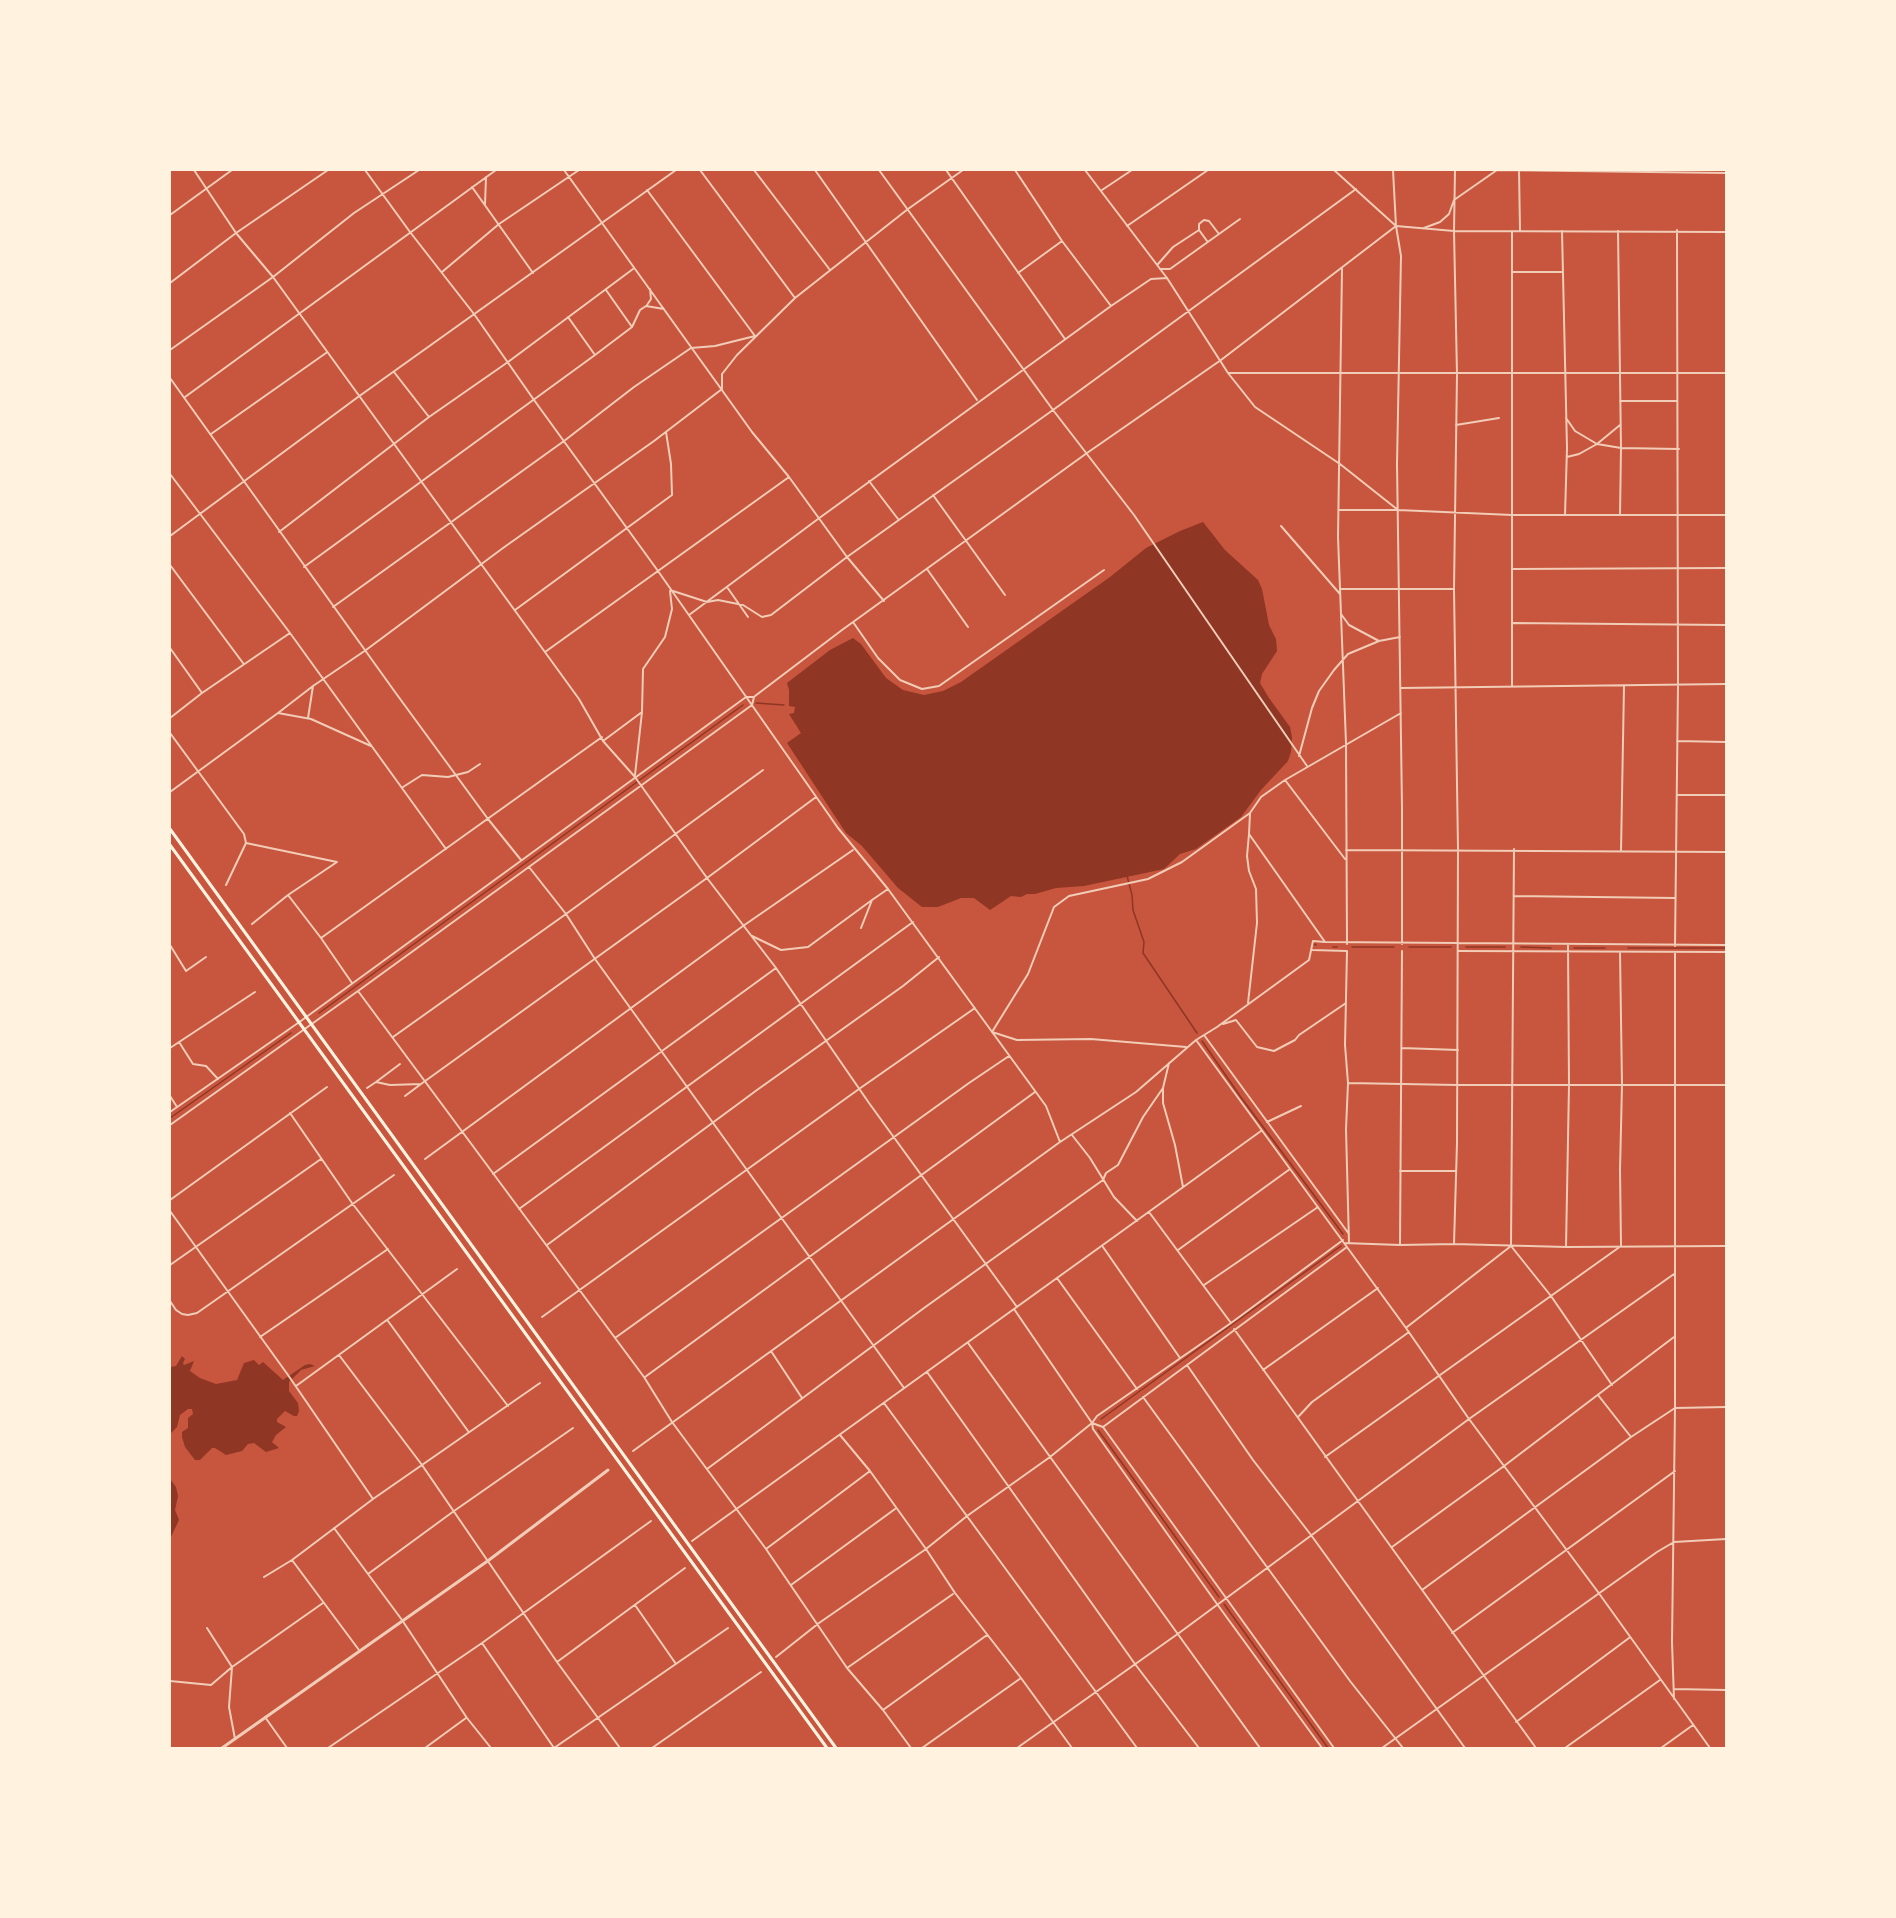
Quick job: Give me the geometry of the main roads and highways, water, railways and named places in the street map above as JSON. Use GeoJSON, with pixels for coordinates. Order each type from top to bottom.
{"type":"FeatureCollection","features":[{"type":"Feature","properties":{"kind":"main road"},"geometry":{"type":"LineString","coordinates":[[170,829],[836,1749]]}},
{"type":"Feature","properties":{"kind":"main road"},"geometry":{"type":"LineString","coordinates":[[170,845],[827,1749]]}},
{"type":"Feature","properties":{"kind":"waterway"},"geometry":{"type":"LineString","coordinates":[[756,703],[784,705]]}},
{"type":"Feature","properties":{"kind":"waterway"},"geometry":{"type":"LineString","coordinates":[[319,1013],[743,705]]}},
{"type":"Feature","properties":{"kind":"waterway"},"geometry":{"type":"LineString","coordinates":[[1127,876],[1133,910],[1144,942],[1143,953],[1197,1033]]}},
{"type":"Feature","properties":{"kind":"waterway"},"geometry":{"type":"LineString","coordinates":[[1352,947],[1394,947]]}},
{"type":"Feature","properties":{"kind":"waterway"},"geometry":{"type":"LineString","coordinates":[[1409,947],[1451,947]]}},
{"type":"Feature","properties":{"kind":"waterway"},"geometry":{"type":"LineString","coordinates":[[1466,947],[1505,947]]}},
{"type":"Feature","properties":{"kind":"waterway"},"geometry":{"type":"LineString","coordinates":[[1521,947],[1551,948]]}},
{"type":"Feature","properties":{"kind":"waterway"},"geometry":{"type":"LineString","coordinates":[[1574,948],[1605,948]]}},
{"type":"Feature","properties":{"kind":"waterway"},"geometry":{"type":"LineString","coordinates":[[1628,948],[1726,948]]}},
{"type":"Feature","properties":{"kind":"waterway"},"geometry":{"type":"LineString","coordinates":[[170,1118],[291,1033]]}},
{"type":"Feature","properties":{"kind":"waterway"},"geometry":{"type":"LineString","coordinates":[[1202,1041],[1343,1234]]}},
{"type":"Feature","properties":{"kind":"waterway"},"geometry":{"type":"LineString","coordinates":[[1101,1419],[1341,1246]]}},
{"type":"Feature","properties":{"kind":"waterway"},"geometry":{"type":"LineString","coordinates":[[1098,1430],[1219,1597]]}},
{"type":"Feature","properties":{"kind":"waterway"},"geometry":{"type":"LineString","coordinates":[[1224,1604],[1328,1748]]}}]}
